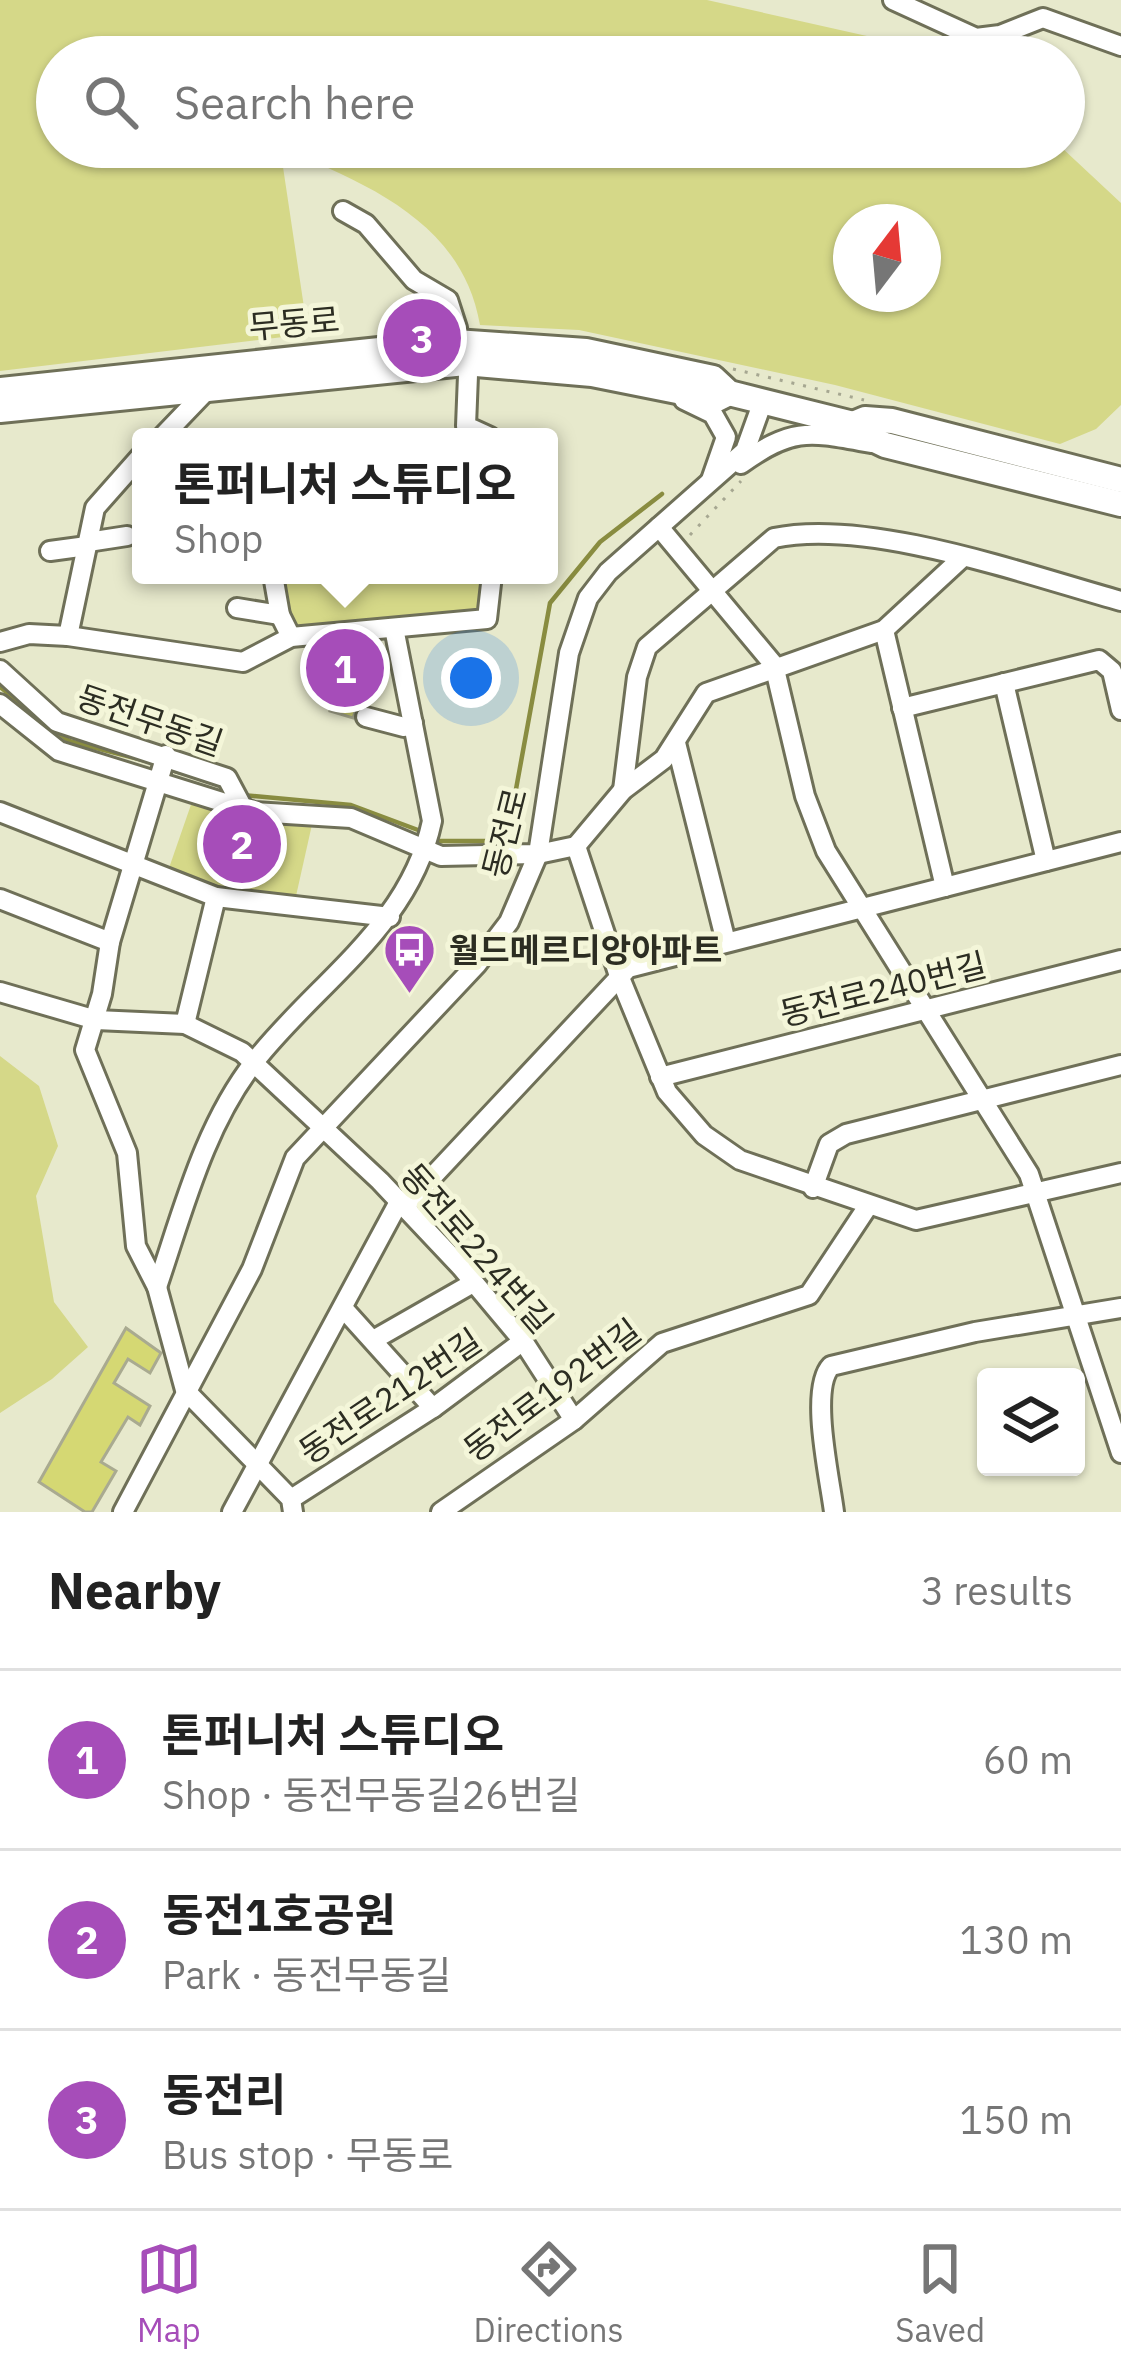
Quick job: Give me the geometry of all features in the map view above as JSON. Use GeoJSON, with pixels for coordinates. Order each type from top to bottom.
{"type":"FeatureCollection","features":[{"type":"Feature","properties":{"kind":"main road","name":"무동로"},"geometry":{"type":"LineString","coordinates":[[0,390],[455,342],[586,351],[713,378],[730,392],[853,424],[885,445],[1121,503]]}},
{"type":"Feature","properties":{"kind":"main road","name":"무동로"},"geometry":{"type":"LineString","coordinates":[[0,410],[465,363],[527,364],[717,399],[730,392]]}},
{"type":"Feature","properties":{"kind":"main road","name":"무동로"},"geometry":{"type":"LineString","coordinates":[[853,424],[865,419],[892,421],[1121,480]]}},
{"type":"Feature","properties":{"kind":"street"},"geometry":{"type":"LineString","coordinates":[[893,0],[972,36]]}},
{"type":"Feature","properties":{"kind":"street"},"geometry":{"type":"LineString","coordinates":[[992,36],[1043,18],[1121,46]]}},
{"type":"Feature","properties":{"kind":"street"},"geometry":{"type":"LineString","coordinates":[[343,211],[367,224],[414,280],[448,299],[457,328]]}},
{"type":"Feature","properties":{"kind":"street"},"geometry":{"type":"LineString","coordinates":[[468,375],[466,426],[470,428]]}},
{"type":"Feature","properties":{"kind":"street"},"geometry":{"type":"LineString","coordinates":[[173,428],[212,385]]}},
{"type":"Feature","properties":{"kind":"street"},"geometry":{"type":"LineString","coordinates":[[653,385],[713,414],[722,425],[724,447],[706,488]]}},
{"type":"Feature","properties":{"kind":"street","name":"동전로"},"geometry":{"type":"LineString","coordinates":[[123,1512],[252,1269],[295,1158],[477,964],[508,922],[538,854],[577,622],[596,584],[746,451],[764,401]]}},
{"type":"Feature","properties":{"kind":"street"},"geometry":{"type":"LineString","coordinates":[[706,488],[768,444],[795,433],[885,445]]}},
{"type":"Feature","properties":{"kind":"street"},"geometry":{"type":"LineString","coordinates":[[68,636],[95,508],[132,466]]}},
{"type":"Feature","properties":{"kind":"street"},"geometry":{"type":"LineString","coordinates":[[659,527],[774,665],[817,833],[1036,1194],[1121,1453]]}},
{"type":"Feature","properties":{"kind":"street"},"geometry":{"type":"LineString","coordinates":[[50,550],[127,536]]}},
{"type":"Feature","properties":{"kind":"street"},"geometry":{"type":"LineString","coordinates":[[623,790],[641,659],[656,638],[774,538],[864,538],[963,557],[1121,601]]}},
{"type":"Feature","properties":{"kind":"street"},"geometry":{"type":"LineString","coordinates":[[0,704],[58,751],[248,810],[351,818],[424,851],[460,857],[538,854],[577,846],[623,790],[649,773],[676,743],[706,693],[774,665],[884,630],[963,557]]}},
{"type":"Feature","properties":{"kind":"street"},"geometry":{"type":"LineString","coordinates":[[275,584],[280,615],[291,638]]}},
{"type":"Feature","properties":{"kind":"street"},"geometry":{"type":"LineString","coordinates":[[0,642],[28,634],[68,636],[243,662],[291,638],[487,619],[491,584]]}},
{"type":"Feature","properties":{"kind":"street"},"geometry":{"type":"LineString","coordinates":[[236,608],[280,615]]}},
{"type":"Feature","properties":{"kind":"street"},"geometry":{"type":"LineString","coordinates":[[157,1287],[211,1132],[255,1061],[390,917],[424,851],[432,821],[394,628]]}},
{"type":"Feature","properties":{"kind":"street"},"geometry":{"type":"LineString","coordinates":[[884,630],[945,887]]}},
{"type":"Feature","properties":{"kind":"street"},"geometry":{"type":"LineString","coordinates":[[902,708],[1104,661],[1121,710]]}},
{"type":"Feature","properties":{"kind":"street","name":"동전무동길"},"geometry":{"type":"LineString","coordinates":[[0,670],[57,722],[227,778],[248,810]]}},
{"type":"Feature","properties":{"kind":"street"},"geometry":{"type":"LineString","coordinates":[[1004,683],[1046,861]]}},
{"type":"Feature","properties":{"kind":"street"},"geometry":{"type":"LineString","coordinates":[[366,717],[404,728],[412,723]]}},
{"type":"Feature","properties":{"kind":"street"},"geometry":{"type":"LineString","coordinates":[[676,743],[726,942]]}},
{"type":"Feature","properties":{"kind":"street"},"geometry":{"type":"LineString","coordinates":[[166,755],[110,941],[96,1020],[85,1050],[121,1131],[136,1246],[157,1287],[185,1390]]}},
{"type":"Feature","properties":{"kind":"street"},"geometry":{"type":"LineString","coordinates":[[0,812],[216,897],[390,917]]}},
{"type":"Feature","properties":{"kind":"street"},"geometry":{"type":"LineString","coordinates":[[232,1512],[402,1203],[618,973],[1121,842]]}},
{"type":"Feature","properties":{"kind":"street"},"geometry":{"type":"LineString","coordinates":[[577,846],[618,973],[660,1077],[680,1112],[720,1147],[813,1188],[927,1220],[1121,1173]]}},
{"type":"Feature","properties":{"kind":"street"},"geometry":{"type":"LineString","coordinates":[[0,992],[96,1020],[185,1024],[216,897]]}},
{"type":"Feature","properties":{"kind":"street"},"geometry":{"type":"LineString","coordinates":[[0,899],[110,941]]}},
{"type":"Feature","properties":{"kind":"street","name":"동전로240번길"},"geometry":{"type":"LineString","coordinates":[[660,1077],[1121,960]]}},
{"type":"Feature","properties":{"kind":"street","name":"동전로224번길"},"geometry":{"type":"LineString","coordinates":[[185,1024],[255,1061],[402,1203],[523,1341],[574,1420]]}},
{"type":"Feature","properties":{"kind":"street"},"geometry":{"type":"LineString","coordinates":[[813,1188],[834,1139],[1121,1065]]}},
{"type":"Feature","properties":{"kind":"street","name":"동전로192번길"},"geometry":{"type":"LineString","coordinates":[[441,1512],[574,1420],[662,1343],[809,1295],[868,1206]]}},
{"type":"Feature","properties":{"kind":"street"},"geometry":{"type":"LineString","coordinates":[[375,1339],[473,1283]]}},
{"type":"Feature","properties":{"kind":"street"},"geometry":{"type":"LineString","coordinates":[[343,1308],[433,1408]]}},
{"type":"Feature","properties":{"kind":"street"},"geometry":{"type":"LineString","coordinates":[[834,1512],[821,1405],[821,1385],[831,1366],[1121,1308]]}},
{"type":"Feature","properties":{"kind":"street","name":"동전로212번길"},"geometry":{"type":"LineString","coordinates":[[185,1390],[292,1506],[523,1341]]}},
{"type":"Feature","properties":{"kind":"path"},"geometry":{"type":"LineString","coordinates":[[725,367],[880,404]]}},
{"type":"Feature","properties":{"kind":"path"},"geometry":{"type":"LineString","coordinates":[[686,544],[746,477]]}},
{"type":"Feature","properties":{"kind":"green space"},"geometry":{"type":"Polygon","coordinates":[[[0,0],[707,0],[867,36],[36,36],[36,168],[283,168],[308,334],[0,371],[0,0]]]}},
{"type":"Feature","properties":{"kind":"green space"},"geometry":{"type":"Polygon","coordinates":[[[327,168],[1084,168],[1121,203],[1121,405],[1096,429],[1060,444],[835,385],[579,330],[480,325],[470,289],[453,259],[406,211],[327,168]]]}},
{"type":"Feature","properties":{"kind":"green space"},"geometry":{"type":"Polygon","coordinates":[[[284,584],[487,584],[484,617],[293,635],[284,584]]]}},
{"type":"Feature","properties":{"kind":"green space"},"geometry":{"type":"Polygon","coordinates":[[[194,796],[313,820],[296,896],[225,891],[169,868],[194,796]]]}},
{"type":"Feature","properties":{"kind":"green space"},"geometry":{"type":"Polygon","coordinates":[[[0,1056],[39,1086],[58,1146],[36,1196],[54,1302],[88,1347],[52,1379],[0,1413],[0,1056]]]}},
{"type":"Feature","properties":{"kind":"building"},"geometry":{"type":"Polygon","coordinates":[[[319,648],[379,661],[368,704],[357,707],[353,718],[330,711],[338,684],[311,676],[319,648]]]}},
{"type":"Feature","properties":{"kind":"building"},"geometry":{"type":"Polygon","coordinates":[[[126,1328],[161,1353],[150,1373],[128,1359],[114,1383],[150,1406],[140,1425],[128,1417],[101,1462],[116,1471],[92,1512],[85,1512],[39,1482],[126,1328]]]}},
{"type":"Feature","properties":{"kind":"waterway"},"geometry":{"type":"LineString","coordinates":[[438,841],[502,841],[508,833],[550,603],[600,542],[662,494]]}},
{"type":"Feature","properties":{"kind":"waterway"},"geometry":{"type":"LineString","coordinates":[[0,687],[69,741],[154,763]]}},
{"type":"Feature","properties":{"kind":"waterway"},"geometry":{"type":"LineString","coordinates":[[175,771],[193,776]]}},
{"type":"Feature","properties":{"kind":"waterway"},"geometry":{"type":"LineString","coordinates":[[242,795],[351,805],[418,830]]}},
{"type":"Feature","properties":{"kind":"place","name":"동전리"},"geometry":{"type":"Point","coordinates":[422,338]}},
{"type":"Feature","properties":{"kind":"place","name":"톤퍼니처 스튜디오"},"geometry":{"type":"Point","coordinates":[345,668]}},
{"type":"Feature","properties":{"kind":"place","name":"동전1호공원"},"geometry":{"type":"Point","coordinates":[242,844]}},
{"type":"Feature","properties":{"kind":"place","name":"월드메르디앙아파트"},"geometry":{"type":"Point","coordinates":[410,996]}}]}
